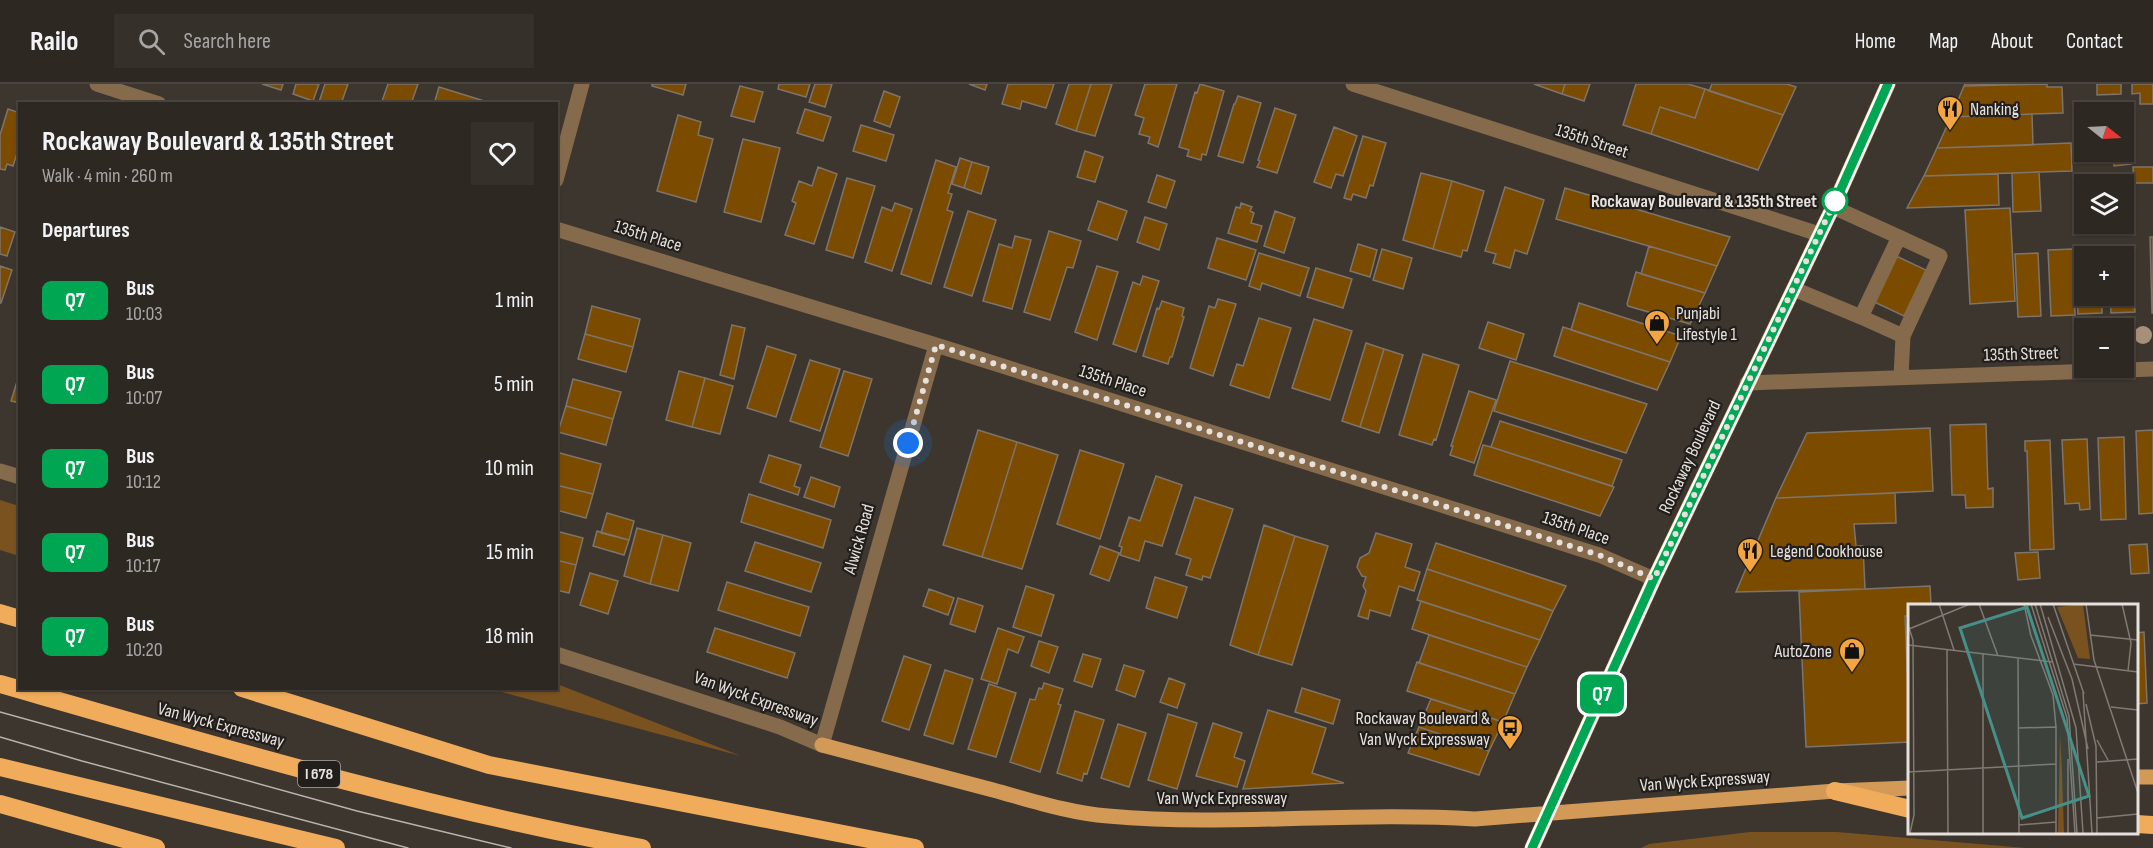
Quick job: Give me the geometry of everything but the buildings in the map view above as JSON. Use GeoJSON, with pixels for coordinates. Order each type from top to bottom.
{"type":"FeatureCollection","features":[{"type":"Feature","properties":{"kind":"highway"},"geometry":{"type":"LineString","coordinates":[[0,613],[18,618]]}},
{"type":"Feature","properties":{"kind":"highway","name":"Van Wyck Expressway"},"geometry":{"type":"LineString","coordinates":[[0,684],[18,689]]}},
{"type":"Feature","properties":{"kind":"highway","name":"Van Wyck Expressway"},"geometry":{"type":"LineString","coordinates":[[21,690],[404,796],[520,824],[642,848]]}},
{"type":"Feature","properties":{"kind":"highway"},"geometry":{"type":"LineString","coordinates":[[248,690],[489,765],[915,848]]}},
{"type":"Feature","properties":{"kind":"highway"},"geometry":{"type":"LineString","coordinates":[[0,767],[336,848]]}},
{"type":"Feature","properties":{"kind":"highway"},"geometry":{"type":"LineString","coordinates":[[1835,791],[1908,809]]}},
{"type":"Feature","properties":{"kind":"highway"},"geometry":{"type":"LineString","coordinates":[[0,804],[156,848]]}},
{"type":"Feature","properties":{"kind":"highway"},"geometry":{"type":"LineString","coordinates":[[2138,824],[2153,825]]}},
{"type":"Feature","properties":{"kind":"main road","name":"Rockaway Boulevard"},"geometry":{"type":"LineString","coordinates":[[1532,848],[1654,579],[1833,207],[1888,84]]}},
{"type":"Feature","properties":{"kind":"main road","name":"Van Wyck Expressway"},"geometry":{"type":"LineString","coordinates":[[822,745],[1061,808],[1105,816],[1160,820],[1256,821],[1417,815],[1475,819],[1835,791],[1908,788]]}},
{"type":"Feature","properties":{"kind":"street"},"geometry":{"type":"LineString","coordinates":[[97,84],[153,102]]}},
{"type":"Feature","properties":{"kind":"street"},"geometry":{"type":"LineString","coordinates":[[558,173],[582,84]]}},
{"type":"Feature","properties":{"kind":"street","name":"135th Street"},"geometry":{"type":"LineString","coordinates":[[1353,84],[1819,234]]}},
{"type":"Feature","properties":{"kind":"street"},"geometry":{"type":"LineString","coordinates":[[1833,207],[1940,256],[1903,336],[1901,377]]}},
{"type":"Feature","properties":{"kind":"street","name":"135th Place"},"geometry":{"type":"LineString","coordinates":[[558,230],[936,345],[1599,555],[1654,579]]}},
{"type":"Feature","properties":{"kind":"street"},"geometry":{"type":"LineString","coordinates":[[1861,317],[1899,237]]}},
{"type":"Feature","properties":{"kind":"street"},"geometry":{"type":"LineString","coordinates":[[1794,289],[1903,336]]}},
{"type":"Feature","properties":{"kind":"street","name":"Alwick Road"},"geometry":{"type":"LineString","coordinates":[[822,745],[936,345]]}},
{"type":"Feature","properties":{"kind":"street","name":"135th Street"},"geometry":{"type":"LineString","coordinates":[[1747,383],[2153,369]]}},
{"type":"Feature","properties":{"kind":"street"},"geometry":{"type":"LineString","coordinates":[[0,471],[18,476]]}},
{"type":"Feature","properties":{"kind":"street","name":"Van Wyck Expressway"},"geometry":{"type":"LineString","coordinates":[[558,655],[780,727],[822,745]]}},
{"type":"Feature","properties":{"kind":"shaded area"},"geometry":{"type":"Polygon","coordinates":[[[0,500],[18,506],[18,556],[0,550],[0,500]]]}},
{"type":"Feature","properties":{"kind":"shaded area"},"geometry":{"type":"Polygon","coordinates":[[[558,684],[741,756],[494,690],[558,690],[558,684]]]}},
{"type":"Feature","properties":{"kind":"shaded area"},"geometry":{"type":"Polygon","coordinates":[[[1750,832],[1837,832],[2026,848],[1641,848],[1649,844],[1750,832]]]}},
{"type":"Feature","properties":{"kind":"tram line"},"geometry":{"type":"LineString","coordinates":[[0,712],[357,811],[511,848]]}},
{"type":"Feature","properties":{"kind":"tram line"},"geometry":{"type":"LineString","coordinates":[[0,737],[408,848]]}},
{"type":"Feature","properties":{"kind":"bus line","name":"Q7"},"geometry":{"type":"LineString","coordinates":[[1532,848],[1654,579],[1833,207],[1888,84]]}},
{"type":"Feature","properties":{"kind":"place","name":"Nanking"},"geometry":{"type":"Point","coordinates":[1950,132]}},
{"type":"Feature","properties":{"kind":"place","name":"Rockaway Boulevard & 135th Street"},"geometry":{"type":"Point","coordinates":[1835,201]}},
{"type":"Feature","properties":{"kind":"place","name":"Punjabi Lifestyle 1"},"geometry":{"type":"Point","coordinates":[1657,346]}},
{"type":"Feature","properties":{"kind":"place","name":"Legend Cookhouse"},"geometry":{"type":"Point","coordinates":[1750,574]}},
{"type":"Feature","properties":{"kind":"place","name":"AutoZone"},"geometry":{"type":"Point","coordinates":[1852,674]}},
{"type":"Feature","properties":{"kind":"place","name":"Rockaway Boulevard & Van Wyck Expressway"},"geometry":{"type":"Point","coordinates":[1510,751]}},
{"type":"Feature","properties":{"kind":"route"},"geometry":{"type":"LineString","coordinates":[[908,443],[936,345],[1599,555],[1654,579],[1835,201]]}}]}
